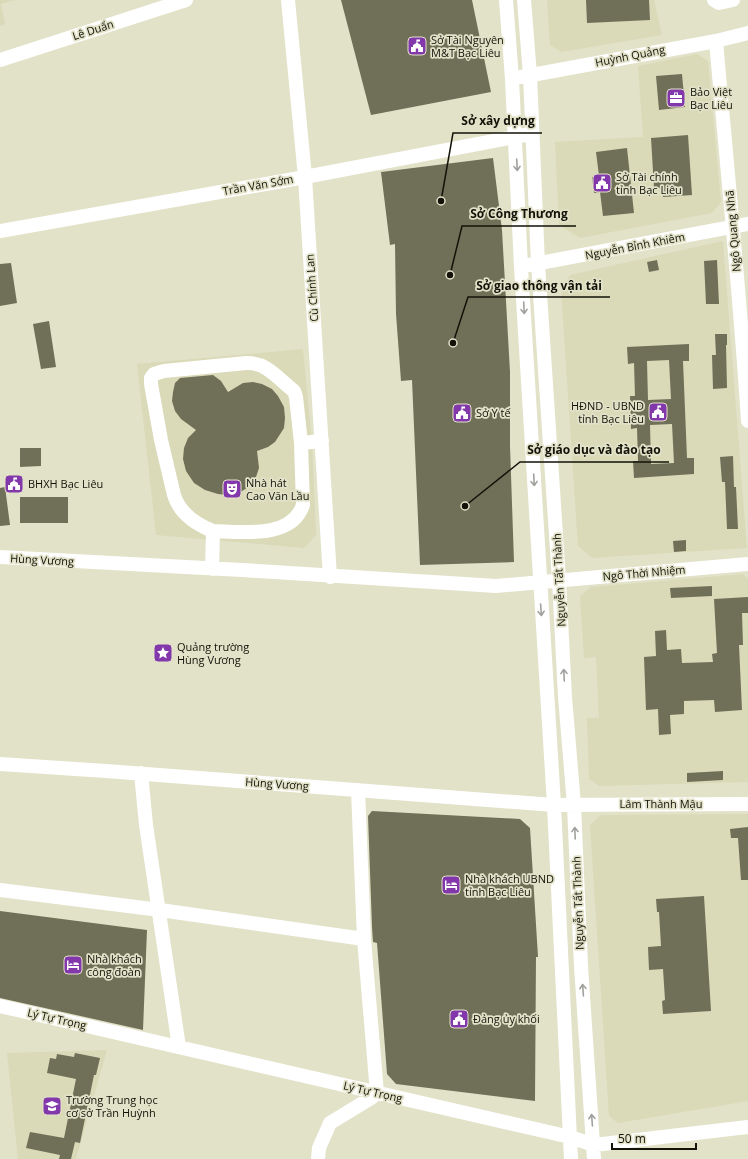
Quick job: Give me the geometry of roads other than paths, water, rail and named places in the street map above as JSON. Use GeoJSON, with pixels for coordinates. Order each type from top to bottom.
{"type":"FeatureCollection","features":[{"type":"Feature","properties":{"kind":"street","name":"Lê Duẩn"},"geometry":{"type":"LineString","coordinates":[[0,60],[186,0]]}},
{"type":"Feature","properties":{"kind":"street","name":"Cù Chính Lan"},"geometry":{"type":"LineString","coordinates":[[288,0],[305,177],[330,577]]}},
{"type":"Feature","properties":{"kind":"street","name":"Nguyễn Tất Thành"},"geometry":{"type":"LineString","coordinates":[[506,0],[512,78],[521,267],[554,805],[563,967],[571,1159]]}},
{"type":"Feature","properties":{"kind":"street","name":"Nguyễn Tất Thành"},"geometry":{"type":"LineString","coordinates":[[524,0],[530,75],[538,264],[559,580],[565,697],[574,805],[581,966],[594,1152]]}},
{"type":"Feature","properties":{"kind":"street"},"geometry":{"type":"LineString","coordinates":[[714,0],[719,3],[733,0]]}},
{"type":"Feature","properties":{"kind":"street","name":"Huỳnh Quảng"},"geometry":{"type":"LineString","coordinates":[[512,78],[716,41],[748,33]]}},
{"type":"Feature","properties":{"kind":"street","name":"Ngô Quang Nhã"},"geometry":{"type":"LineString","coordinates":[[716,41],[732,227],[745,317],[748,421]]}},
{"type":"Feature","properties":{"kind":"street","name":"Trần Văn Sớm"},"geometry":{"type":"LineString","coordinates":[[0,230],[305,177],[532,134]]}},
{"type":"Feature","properties":{"kind":"street","name":"Nguyễn Bỉnh Khiêm"},"geometry":{"type":"LineString","coordinates":[[521,267],[748,224]]}},
{"type":"Feature","properties":{"kind":"street"},"geometry":{"type":"LineString","coordinates":[[246,363],[255,363],[264,366],[294,392],[296,396],[301,443],[303,505],[301,513],[296,519],[287,525],[276,529],[243,532],[213,531],[203,527],[194,521],[178,505],[161,440],[153,402],[151,378],[154,374],[164,370],[246,363]]}},
{"type":"Feature","properties":{"kind":"street"},"geometry":{"type":"LineString","coordinates":[[531,430],[549,429]]}},
{"type":"Feature","properties":{"kind":"street"},"geometry":{"type":"LineString","coordinates":[[301,443],[322,442]]}},
{"type":"Feature","properties":{"kind":"street"},"geometry":{"type":"LineString","coordinates":[[212,569],[213,531]]}},
{"type":"Feature","properties":{"kind":"street","name":"Hùng Vương"},"geometry":{"type":"LineString","coordinates":[[0,557],[496,586],[540,582]]}},
{"type":"Feature","properties":{"kind":"street","name":"Ngô Thời Nhiệm"},"geometry":{"type":"LineString","coordinates":[[540,582],[748,564]]}},
{"type":"Feature","properties":{"kind":"street"},"geometry":{"type":"LineString","coordinates":[[547,698],[565,697]]}},
{"type":"Feature","properties":{"kind":"street","name":"Hùng Vương"},"geometry":{"type":"LineString","coordinates":[[0,764],[141,773],[554,805]]}},
{"type":"Feature","properties":{"kind":"street"},"geometry":{"type":"LineString","coordinates":[[141,773],[146,825],[160,910],[179,1047]]}},
{"type":"Feature","properties":{"kind":"street"},"geometry":{"type":"LineString","coordinates":[[318,1159],[319,1148],[330,1123],[377,1093],[364,939],[358,790]]}},
{"type":"Feature","properties":{"kind":"street","name":"Lâm Thành Mậu"},"geometry":{"type":"LineString","coordinates":[[554,805],[748,804]]}},
{"type":"Feature","properties":{"kind":"street"},"geometry":{"type":"LineString","coordinates":[[0,890],[160,910],[364,939]]}},
{"type":"Feature","properties":{"kind":"street"},"geometry":{"type":"LineString","coordinates":[[563,967],[581,966]]}},
{"type":"Feature","properties":{"kind":"street","name":"Lý Tự Trọng"},"geometry":{"type":"LineString","coordinates":[[0,1006],[570,1137],[594,1152],[748,1127]]}},
{"type":"Feature","properties":{"kind":"place","name":"Sở Tài Nguyên M&T Bạc Liêu"},"geometry":{"type":"Point","coordinates":[417,46]}},
{"type":"Feature","properties":{"kind":"place","name":"Bảo Việt Bạc Liêu"},"geometry":{"type":"Point","coordinates":[676,98]}},
{"type":"Feature","properties":{"kind":"place","name":"Sở Tài chính tỉnh Bạc Liêu"},"geometry":{"type":"Point","coordinates":[602,183]}},
{"type":"Feature","properties":{"kind":"place","name":"Sở xây dựng"},"geometry":{"type":"Point","coordinates":[441,201]}},
{"type":"Feature","properties":{"kind":"place","name":"Sở Công Thương"},"geometry":{"type":"Point","coordinates":[450,275]}},
{"type":"Feature","properties":{"kind":"place","name":"Sở giao thông vận tải"},"geometry":{"type":"Point","coordinates":[453,343]}},
{"type":"Feature","properties":{"kind":"place","name":"HĐND - UBND tỉnh Bạc Liêu"},"geometry":{"type":"Point","coordinates":[658,412]}},
{"type":"Feature","properties":{"kind":"place","name":"Sở Y tế"},"geometry":{"type":"Point","coordinates":[462,413]}},
{"type":"Feature","properties":{"kind":"place","name":"BHXH Bạc Liêu"},"geometry":{"type":"Point","coordinates":[14,484]}},
{"type":"Feature","properties":{"kind":"place","name":"Nhà hát Cao Văn Lầu"},"geometry":{"type":"Point","coordinates":[232,489]}},
{"type":"Feature","properties":{"kind":"place","name":"Sở giáo dục và đào tạo"},"geometry":{"type":"Point","coordinates":[465,506]}},
{"type":"Feature","properties":{"kind":"place","name":"Quảng trường Hùng Vương"},"geometry":{"type":"Point","coordinates":[163,653]}},
{"type":"Feature","properties":{"kind":"place","name":"Nhà khách UBND tỉnh Bạc Liêu"},"geometry":{"type":"Point","coordinates":[451,885]}},
{"type":"Feature","properties":{"kind":"place","name":"Nhà khách công đoàn"},"geometry":{"type":"Point","coordinates":[73,965]}},
{"type":"Feature","properties":{"kind":"place","name":"Đảng ủy khối"},"geometry":{"type":"Point","coordinates":[459,1019]}},
{"type":"Feature","properties":{"kind":"place","name":"Trường Trung học cơ sở Trần Huỳnh"},"geometry":{"type":"Point","coordinates":[52,1106]}}]}
